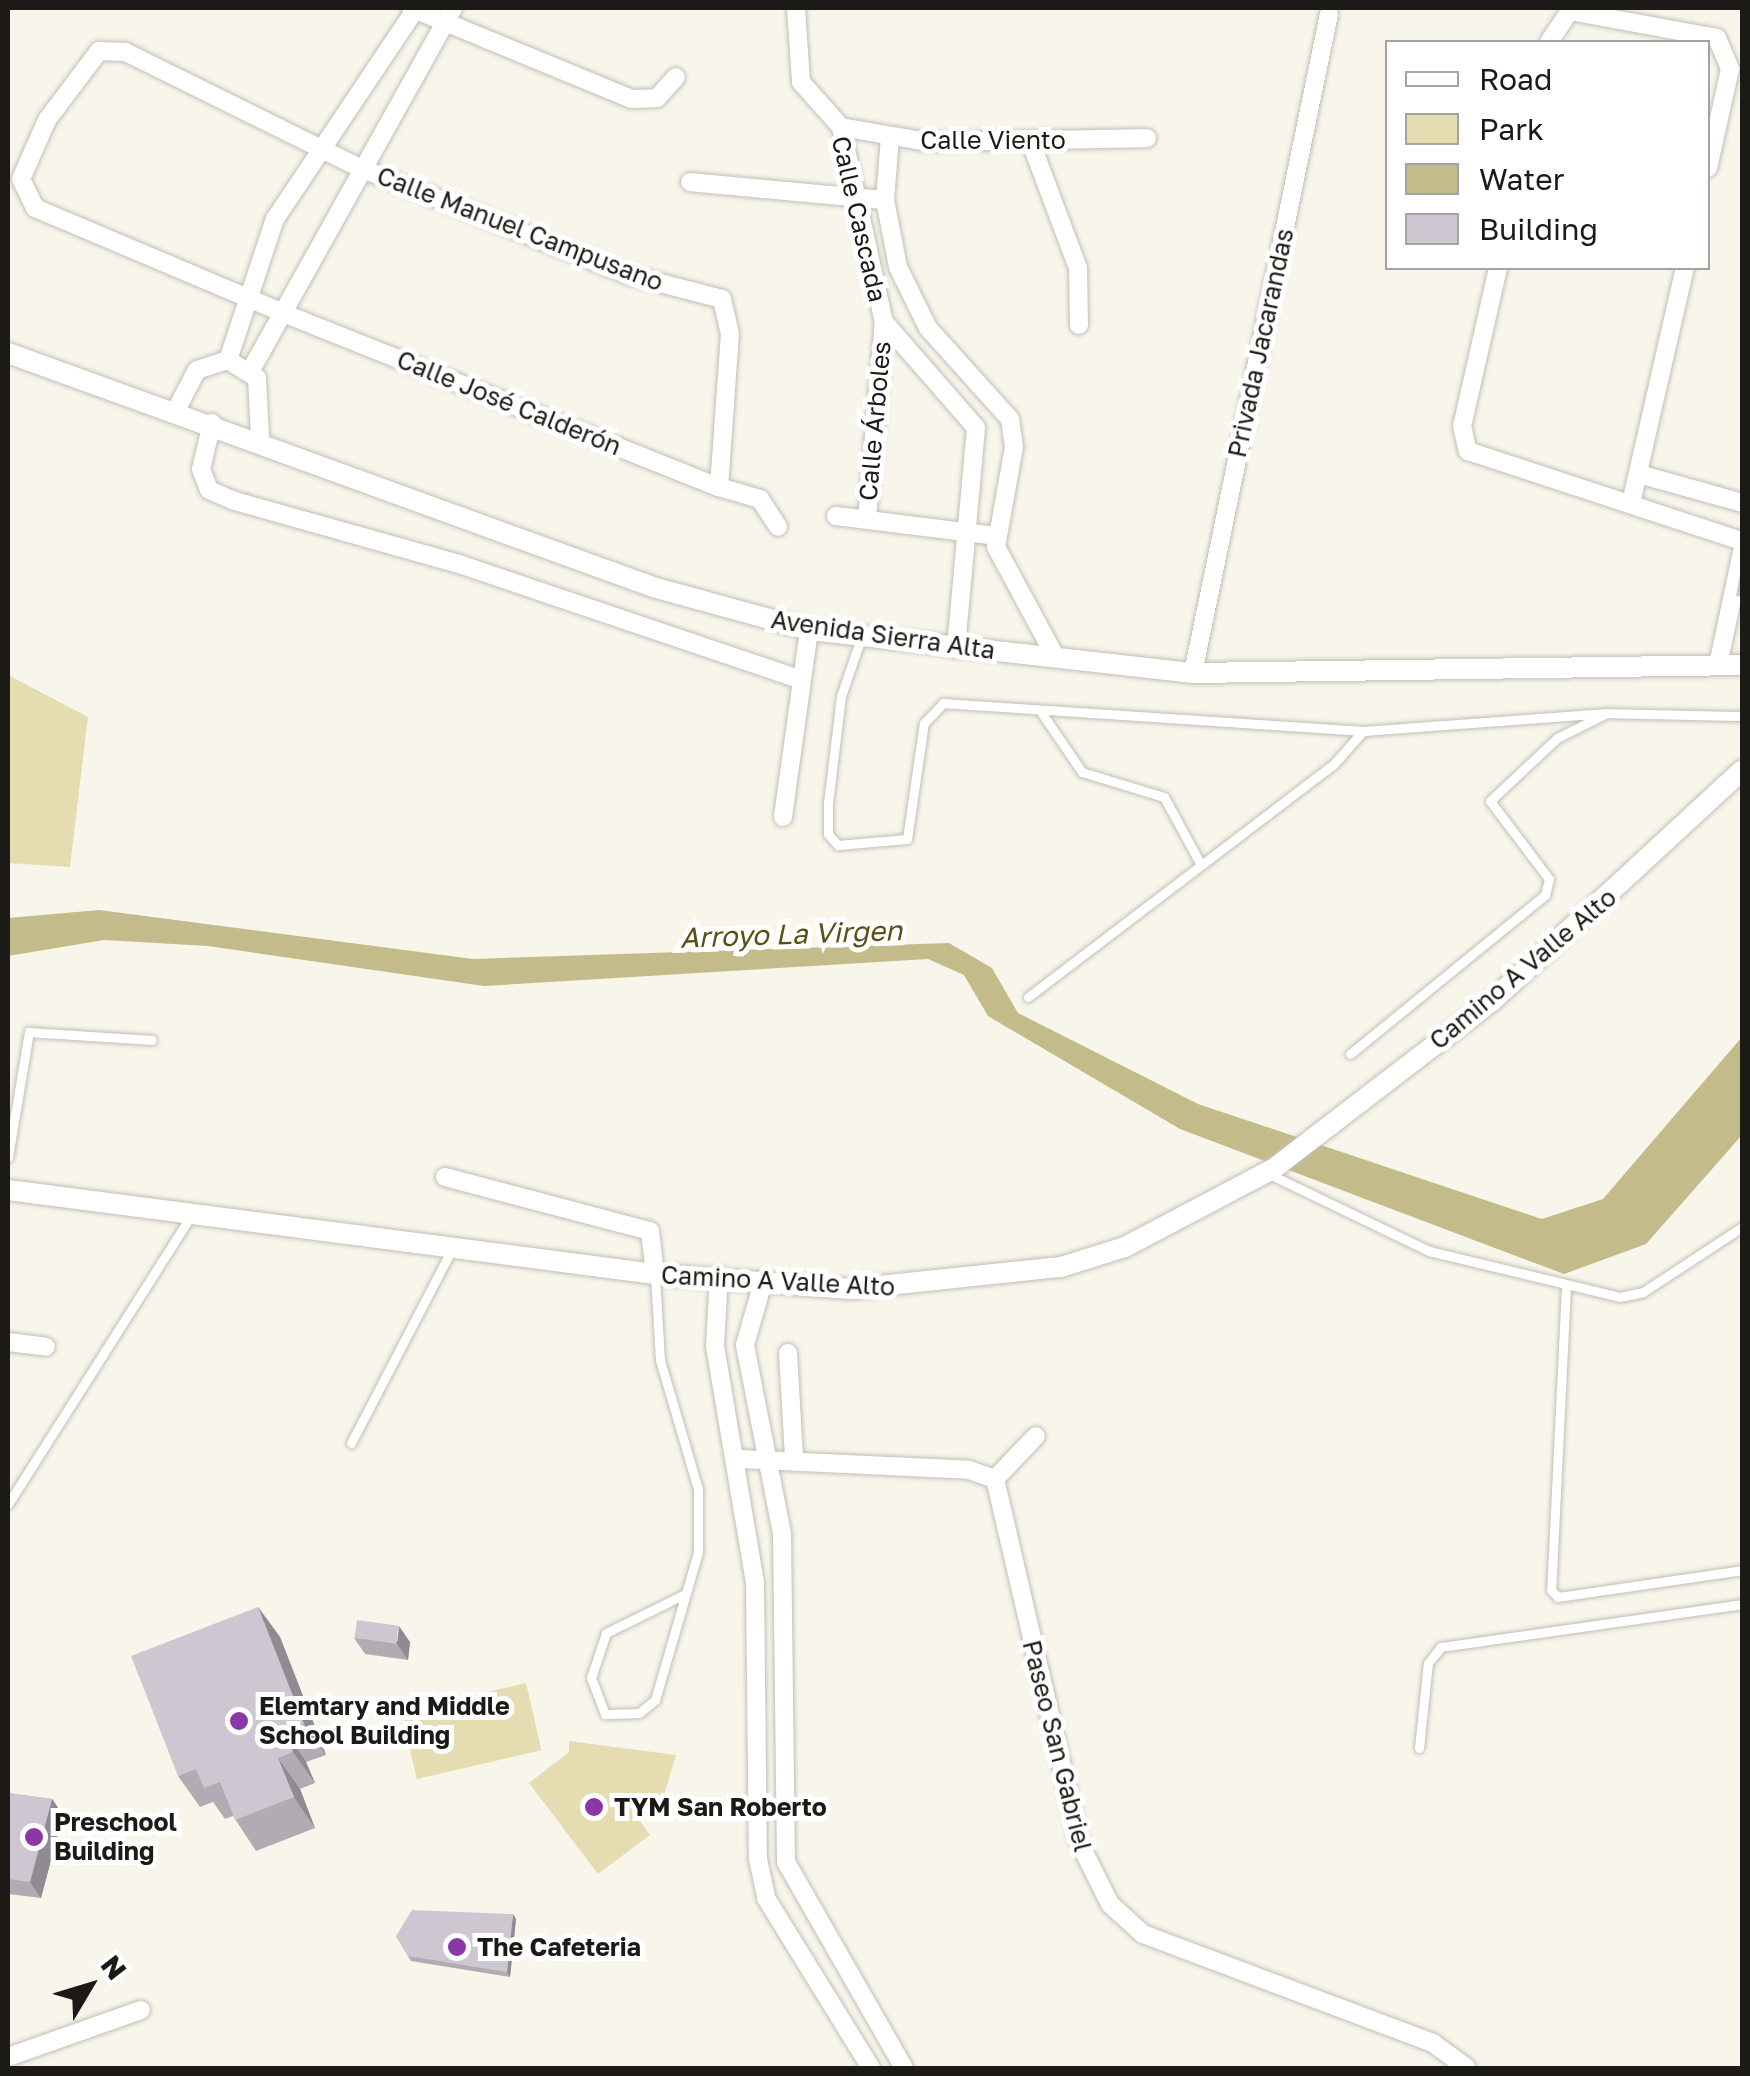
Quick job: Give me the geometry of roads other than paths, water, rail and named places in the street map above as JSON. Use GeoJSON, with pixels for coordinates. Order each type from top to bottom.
{"type":"FeatureCollection","features":[{"type":"Feature","properties":{"kind":"street"},"geometry":{"type":"LineString","coordinates":[[228,360],[244,296],[275,219],[414,8],[448,15],[632,99],[657,98],[676,76]]}},
{"type":"Feature","properties":{"kind":"street","name":"Calle Cascada"},"geometry":{"type":"LineString","coordinates":[[796,8],[801,82],[841,127],[850,198],[884,322],[964,407],[978,444],[956,648]]}},
{"type":"Feature","properties":{"kind":"street"},"geometry":{"type":"LineString","coordinates":[[1549,40],[1564,13],[1717,38],[1730,69],[1710,159]]}},
{"type":"Feature","properties":{"kind":"street","name":"Privada Jacarandas"},"geometry":{"type":"LineString","coordinates":[[1193,673],[1329,14]]}},
{"type":"Feature","properties":{"kind":"street"},"geometry":{"type":"LineString","coordinates":[[260,438],[264,404],[252,368],[358,166],[448,15]]}},
{"type":"Feature","properties":{"kind":"street","name":"Calle Manuel Campusano"},"geometry":{"type":"LineString","coordinates":[[26,198],[21,179],[47,120],[87,62],[112,49],[358,166],[629,275],[722,299],[730,334],[719,487]]}},
{"type":"Feature","properties":{"kind":"street","name":"Calle Viento"},"geometry":{"type":"LineString","coordinates":[[841,127],[890,137],[1031,143],[1147,138]]}},
{"type":"Feature","properties":{"kind":"street","name":"Calle Cascada"},"geometry":{"type":"LineString","coordinates":[[890,137],[885,200],[913,302],[1010,419],[1014,447],[996,536],[1010,585],[1056,658]]}},
{"type":"Feature","properties":{"kind":"street"},"geometry":{"type":"LineString","coordinates":[[1031,143],[1078,268],[1080,325]]}},
{"type":"Feature","properties":{"kind":"street"},"geometry":{"type":"LineString","coordinates":[[690,182],[885,200]]}},
{"type":"Feature","properties":{"kind":"street","name":"Calle José Calderón"},"geometry":{"type":"LineString","coordinates":[[26,198],[283,313],[719,487],[776,518]]}},
{"type":"Feature","properties":{"kind":"street"},"geometry":{"type":"LineString","coordinates":[[1498,270],[1462,426],[1468,451],[1742,541]]}},
{"type":"Feature","properties":{"kind":"street"},"geometry":{"type":"LineString","coordinates":[[1632,503],[1685,270]]}},
{"type":"Feature","properties":{"kind":"street","name":"Calle Árboles"},"geometry":{"type":"LineString","coordinates":[[867,519],[884,322]]}},
{"type":"Feature","properties":{"kind":"street","name":"Avenida Sierra Alta"},"geometry":{"type":"LineString","coordinates":[[8,353],[260,438],[654,587],[809,630],[1193,673],[1742,665]]}},
{"type":"Feature","properties":{"kind":"street"},"geometry":{"type":"LineString","coordinates":[[175,412],[197,370],[228,360],[252,368]]}},
{"type":"Feature","properties":{"kind":"street"},"geometry":{"type":"LineString","coordinates":[[964,407],[985,387]]}},
{"type":"Feature","properties":{"kind":"street"},"geometry":{"type":"LineString","coordinates":[[212,423],[201,469],[209,490],[235,502],[458,564],[802,680]]}},
{"type":"Feature","properties":{"kind":"street"},"geometry":{"type":"LineString","coordinates":[[1638,474],[1742,503]]}},
{"type":"Feature","properties":{"kind":"street"},"geometry":{"type":"LineString","coordinates":[[836,516],[996,536]]}},
{"type":"Feature","properties":{"kind":"street"},"geometry":{"type":"LineString","coordinates":[[1718,666],[1742,552]]}},
{"type":"Feature","properties":{"kind":"street"},"geometry":{"type":"LineString","coordinates":[[782,817],[809,630]]}},
{"type":"Feature","properties":{"kind":"street","name":"Camino A Valle Alto"},"geometry":{"type":"LineString","coordinates":[[8,1190],[190,1217],[655,1274],[892,1289],[1043,1271],[1125,1247],[1270,1171],[1492,1001],[1742,770]]}},
{"type":"Feature","properties":{"kind":"street"},"geometry":{"type":"LineString","coordinates":[[445,1178],[650,1230],[655,1274]]}},
{"type":"Feature","properties":{"kind":"street"},"geometry":{"type":"LineString","coordinates":[[720,1276],[714,1346],[739,1459],[755,1582],[754,1664],[766,1898],[872,2068],[900,2062],[794,1888],[782,1820],[782,1534],[744,1346],[764,1279]]}},
{"type":"Feature","properties":{"kind":"street"},"geometry":{"type":"LineString","coordinates":[[8,1342],[46,1347]]}},
{"type":"Feature","properties":{"kind":"street"},"geometry":{"type":"LineString","coordinates":[[714,1346],[744,1346]]}},
{"type":"Feature","properties":{"kind":"street"},"geometry":{"type":"LineString","coordinates":[[788,1353],[794,1458]]}},
{"type":"Feature","properties":{"kind":"street"},"geometry":{"type":"LineString","coordinates":[[739,1459],[794,1458],[995,1479],[1036,1436]]}},
{"type":"Feature","properties":{"kind":"street","name":"Paseo San Gabriel"},"geometry":{"type":"LineString","coordinates":[[995,1479],[1009,1507],[1054,1749],[1080,1844],[1110,1904],[1143,1934],[1433,2044],[1467,2068]]}},
{"type":"Feature","properties":{"kind":"street"},"geometry":{"type":"LineString","coordinates":[[754,1664],[783,1666]]}},
{"type":"Feature","properties":{"kind":"street"},"geometry":{"type":"LineString","coordinates":[[766,1898],[794,1888]]}},
{"type":"Feature","properties":{"kind":"street"},"geometry":{"type":"LineString","coordinates":[[8,2057],[141,2010]]}},
{"type":"Feature","properties":{"kind":"lane"},"geometry":{"type":"LineString","coordinates":[[862,636],[841,696],[828,834],[838,844],[890,846],[911,832],[924,723],[943,704],[1363,731],[1607,713],[1742,716]]}},
{"type":"Feature","properties":{"kind":"lane"},"geometry":{"type":"LineString","coordinates":[[1041,712],[1082,772],[1164,797],[1201,865]]}},
{"type":"Feature","properties":{"kind":"lane"},"geometry":{"type":"LineString","coordinates":[[1350,1054],[1545,895],[1549,879],[1490,801],[1557,738],[1607,713]]}},
{"type":"Feature","properties":{"kind":"lane"},"geometry":{"type":"LineString","coordinates":[[1028,997],[1201,865],[1363,731]]}},
{"type":"Feature","properties":{"kind":"lane"},"geometry":{"type":"LineString","coordinates":[[8,1157],[12,1093],[28,1032],[152,1040]]}},
{"type":"Feature","properties":{"kind":"lane"},"geometry":{"type":"LineString","coordinates":[[1270,1171],[1429,1251],[1566,1287],[1643,1292],[1742,1227]]}},
{"type":"Feature","properties":{"kind":"lane"},"geometry":{"type":"LineString","coordinates":[[8,1504],[190,1217]]}},
{"type":"Feature","properties":{"kind":"lane"},"geometry":{"type":"LineString","coordinates":[[352,1444],[452,1249]]}},
{"type":"Feature","properties":{"kind":"lane"},"geometry":{"type":"LineString","coordinates":[[655,1274],[660,1360],[698,1489],[698,1552],[656,1700],[639,1713],[604,1714],[591,1678],[606,1633],[685,1594]]}},
{"type":"Feature","properties":{"kind":"lane"},"geometry":{"type":"LineString","coordinates":[[1566,1287],[1551,1590],[1558,1597],[1742,1570]]}},
{"type":"Feature","properties":{"kind":"lane"},"geometry":{"type":"LineString","coordinates":[[1420,1748],[1428,1663],[1442,1647],[1742,1604]]}},
{"type":"Feature","properties":{"kind":"water"},"geometry":{"type":"Polygon","coordinates":[[[99,910],[473,959],[949,943],[992,968],[1018,1013],[1198,1104],[1542,1219],[1603,1199],[1742,1037],[1742,1135],[1646,1244],[1564,1274],[1180,1129],[988,1016],[964,975],[928,959],[484,986],[208,946],[104,940],[8,956],[8,918],[99,910]]]}},
{"type":"Feature","properties":{"kind":"place","name":"Elemtary and Middle School Building"},"geometry":{"type":"Point","coordinates":[239,1721]}},
{"type":"Feature","properties":{"kind":"place","name":"TYM San Roberto"},"geometry":{"type":"Point","coordinates":[594,1807]}},
{"type":"Feature","properties":{"kind":"place","name":"Preschool Building"},"geometry":{"type":"Point","coordinates":[34,1837]}},
{"type":"Feature","properties":{"kind":"place","name":"The Cafeteria"},"geometry":{"type":"Point","coordinates":[457,1947]}},
{"type":"Feature","properties":{"kind":"water label","name":"Arroyo La Virgen"},"geometry":{"type":"Point","coordinates":[791,934]}}]}
